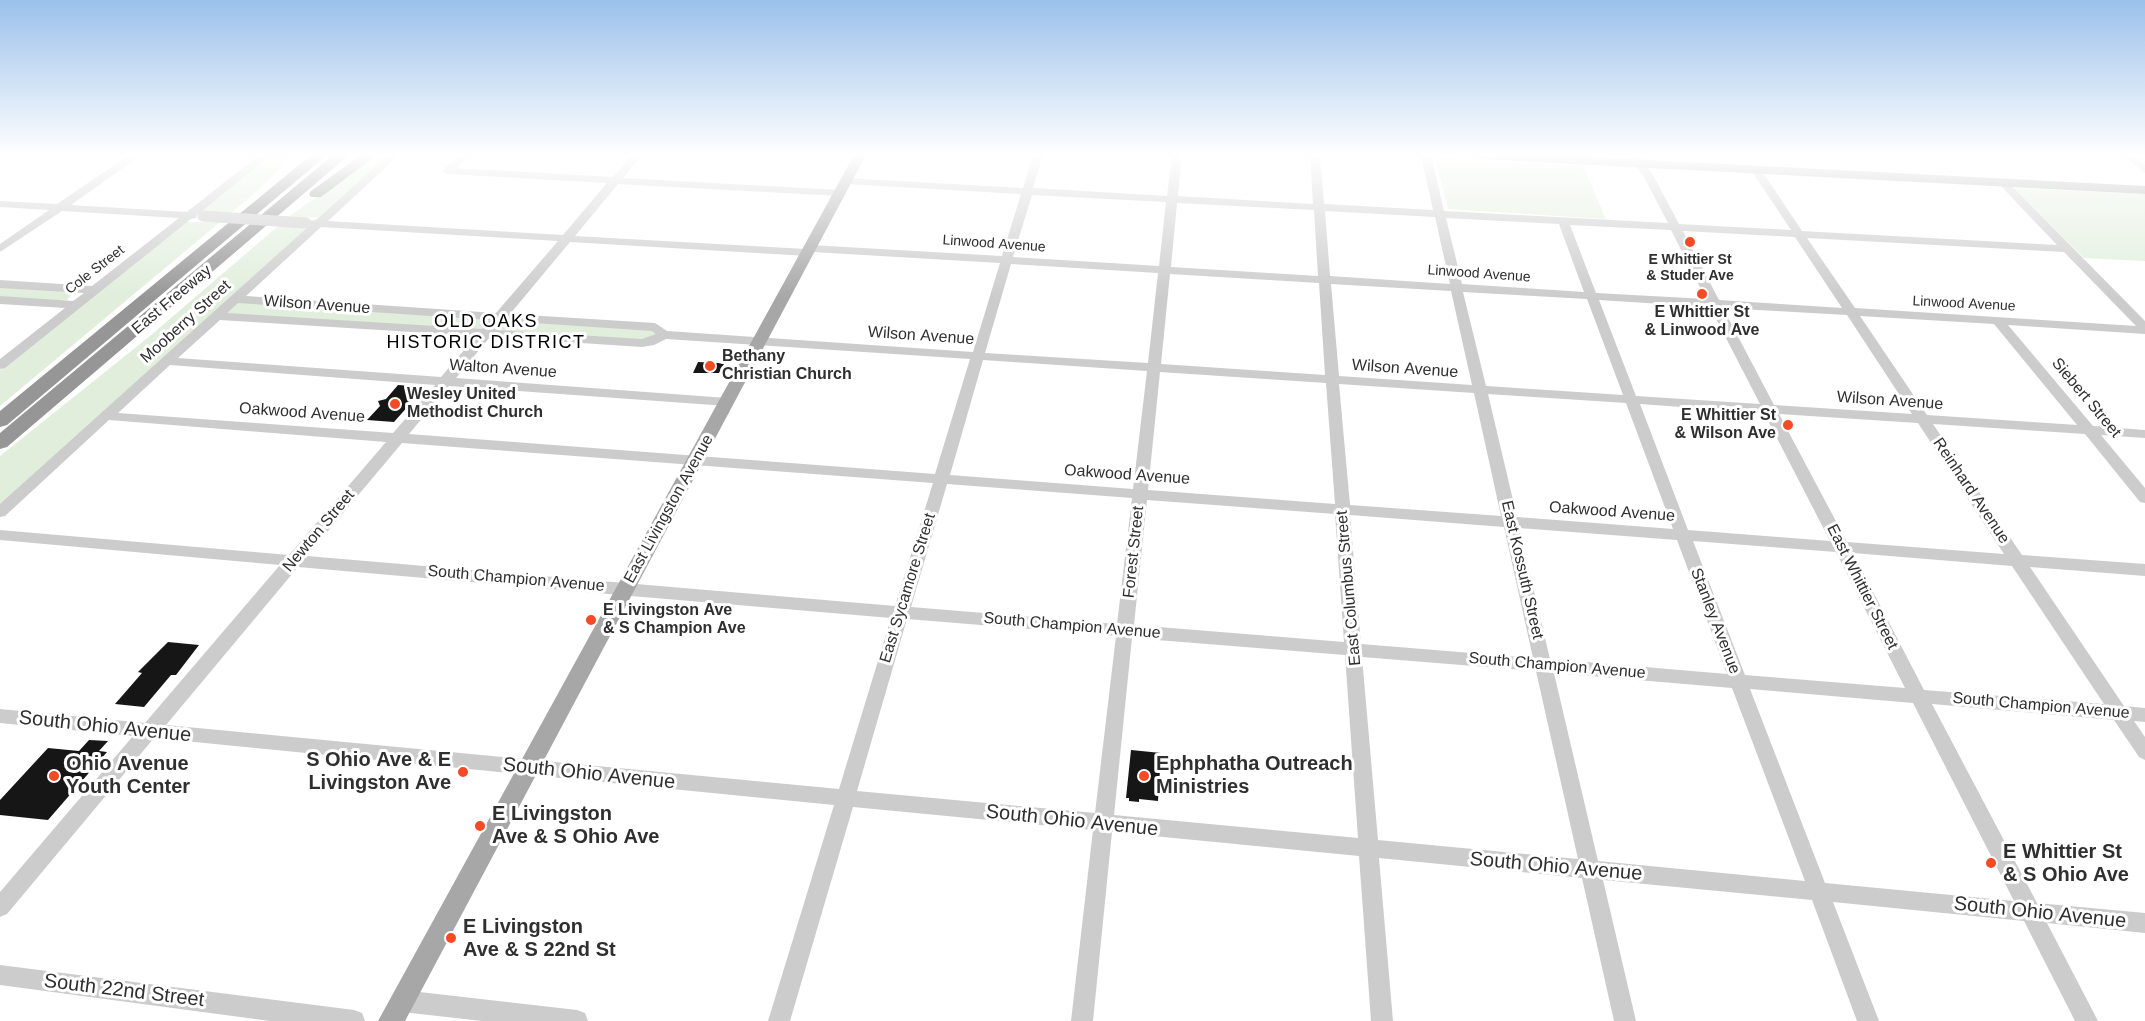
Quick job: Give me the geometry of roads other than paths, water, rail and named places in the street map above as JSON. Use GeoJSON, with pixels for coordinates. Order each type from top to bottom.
{"type":"FeatureCollection","features":[{"type":"Feature","properties":{"kind":"highway"},"geometry":{"type":"LineString","coordinates":[[236,235],[251,203]]}},
{"type":"Feature","properties":{"kind":"highway","name":"East Freeway"},"geometry":{"type":"LineString","coordinates":[[0,443],[270,203]]}},
{"type":"Feature","properties":{"kind":"highway","name":"East Freeway"},"geometry":{"type":"LineString","coordinates":[[0,422],[279,203]]}},
{"type":"Feature","properties":{"kind":"highway"},"geometry":{"type":"LineString","coordinates":[[236,235],[269,227],[303,203]]}},
{"type":"Feature","properties":{"kind":"main road","name":"East Livingston Avenue"},"geometry":{"type":"LineString","coordinates":[[397,1011],[835,203]]}},
{"type":"Feature","properties":{"kind":"street"},"geometry":{"type":"LineString","coordinates":[[0,249],[68,203]]}},
{"type":"Feature","properties":{"kind":"street","name":"Cole Street"},"geometry":{"type":"LineString","coordinates":[[0,365],[206,203]]}},
{"type":"Feature","properties":{"kind":"street","name":"Mooberry Street"},"geometry":{"type":"LineString","coordinates":[[0,512],[218,316],[312,223],[337,203]]}},
{"type":"Feature","properties":{"kind":"street","name":"Newton Street"},"geometry":{"type":"LineString","coordinates":[[0,907],[596,203]]}},
{"type":"Feature","properties":{"kind":"street","name":"East Sycamore Street"},"geometry":{"type":"LineString","coordinates":[[779,1021],[1023,203]]}},
{"type":"Feature","properties":{"kind":"street","name":"Forest Street"},"geometry":{"type":"LineString","coordinates":[[1082,1021],[1173,203]]}},
{"type":"Feature","properties":{"kind":"street"},"geometry":{"type":"LineString","coordinates":[[1240,203],[2068,249]]}},
{"type":"Feature","properties":{"kind":"street","name":"East Columbus Street"},"geometry":{"type":"LineString","coordinates":[[1319,203],[1382,1021]]}},
{"type":"Feature","properties":{"kind":"street","name":"East Kossuth Street"},"geometry":{"type":"LineString","coordinates":[[1437,203],[1625,1021]]}},
{"type":"Feature","properties":{"kind":"street","name":"East Whittier Street"},"geometry":{"type":"LineString","coordinates":[[1661,203],[2087,1021]]}},
{"type":"Feature","properties":{"kind":"street","name":"Reinhard Avenue"},"geometry":{"type":"LineString","coordinates":[[1778,203],[2145,752]]}},
{"type":"Feature","properties":{"kind":"street"},"geometry":{"type":"LineString","coordinates":[[2022,203],[2145,329]]}},
{"type":"Feature","properties":{"kind":"street","name":"Linwood Avenue"},"geometry":{"type":"LineString","coordinates":[[0,204],[565,239],[1006,260],[2145,329]]}},
{"type":"Feature","properties":{"kind":"street","name":"Stanley Avenue"},"geometry":{"type":"LineString","coordinates":[[1563,221],[1868,1021]]}},
{"type":"Feature","properties":{"kind":"street"},"geometry":{"type":"LineString","coordinates":[[0,284],[94,290]]}},
{"type":"Feature","properties":{"kind":"street","name":"Wilson Avenue"},"geometry":{"type":"LineString","coordinates":[[235,299],[655,327],[664,335]]}},
{"type":"Feature","properties":{"kind":"street"},"geometry":{"type":"LineString","coordinates":[[0,300],[75,305]]}},
{"type":"Feature","properties":{"kind":"street","name":"Wilson Avenue"},"geometry":{"type":"LineString","coordinates":[[218,316],[642,343],[664,335],[2145,434]]}},
{"type":"Feature","properties":{"kind":"street","name":"Siebert Street"},"geometry":{"type":"LineString","coordinates":[[1998,321],[2145,498]]}},
{"type":"Feature","properties":{"kind":"street","name":"Walton Avenue"},"geometry":{"type":"LineString","coordinates":[[168,361],[727,402]]}},
{"type":"Feature","properties":{"kind":"street","name":"Oakwood Avenue"},"geometry":{"type":"LineString","coordinates":[[107,416],[2145,570]]}},
{"type":"Feature","properties":{"kind":"street","name":"South Champion Avenue"},"geometry":{"type":"LineString","coordinates":[[0,535],[2145,715]]}},
{"type":"Feature","properties":{"kind":"street","name":"South Ohio Avenue"},"geometry":{"type":"LineString","coordinates":[[0,716],[2145,923]]}},
{"type":"Feature","properties":{"kind":"street","name":"South 22nd Street"},"geometry":{"type":"LineString","coordinates":[[0,975],[354,1021]]}},
{"type":"Feature","properties":{"kind":"street"},"geometry":{"type":"LineString","coordinates":[[397,1011],[577,1021]]}},
{"type":"Feature","properties":{"kind":"place","name":"E Whittier St & Studer Ave"},"geometry":{"type":"Point","coordinates":[1690,242]}},
{"type":"Feature","properties":{"kind":"place","name":"E Whittier St & Linwood Ave"},"geometry":{"type":"Point","coordinates":[1702,294]}},
{"type":"Feature","properties":{"kind":"place","name":"Bethany Christian Church"},"geometry":{"type":"Point","coordinates":[710,366]}},
{"type":"Feature","properties":{"kind":"place","name":"Wesley United Methodist Church"},"geometry":{"type":"Point","coordinates":[395,404]}},
{"type":"Feature","properties":{"kind":"place","name":"E Whittier St & Wilson Ave"},"geometry":{"type":"Point","coordinates":[1788,425]}},
{"type":"Feature","properties":{"kind":"place","name":"E Livingston Ave & S Champion Ave"},"geometry":{"type":"Point","coordinates":[591,620]}},
{"type":"Feature","properties":{"kind":"place","name":"S Ohio Ave & E Livingston Ave"},"geometry":{"type":"Point","coordinates":[463,772]}},
{"type":"Feature","properties":{"kind":"place","name":"Ohio Avenue Youth Center"},"geometry":{"type":"Point","coordinates":[54,776]}},
{"type":"Feature","properties":{"kind":"place","name":"Ephphatha Outreach Ministries"},"geometry":{"type":"Point","coordinates":[1144,776]}},
{"type":"Feature","properties":{"kind":"place","name":"E Livingston Ave & S Ohio Ave"},"geometry":{"type":"Point","coordinates":[480,826]}},
{"type":"Feature","properties":{"kind":"place","name":"E Whittier St & S Ohio Ave"},"geometry":{"type":"Point","coordinates":[1991,863]}},
{"type":"Feature","properties":{"kind":"place","name":"E Livingston Ave & S 22nd St"},"geometry":{"type":"Point","coordinates":[451,938]}},
{"type":"Feature","properties":{"kind":"district","name":"OLD OAKS HISTORIC DISTRICT"},"geometry":{"type":"Point","coordinates":[486,332]}}]}
